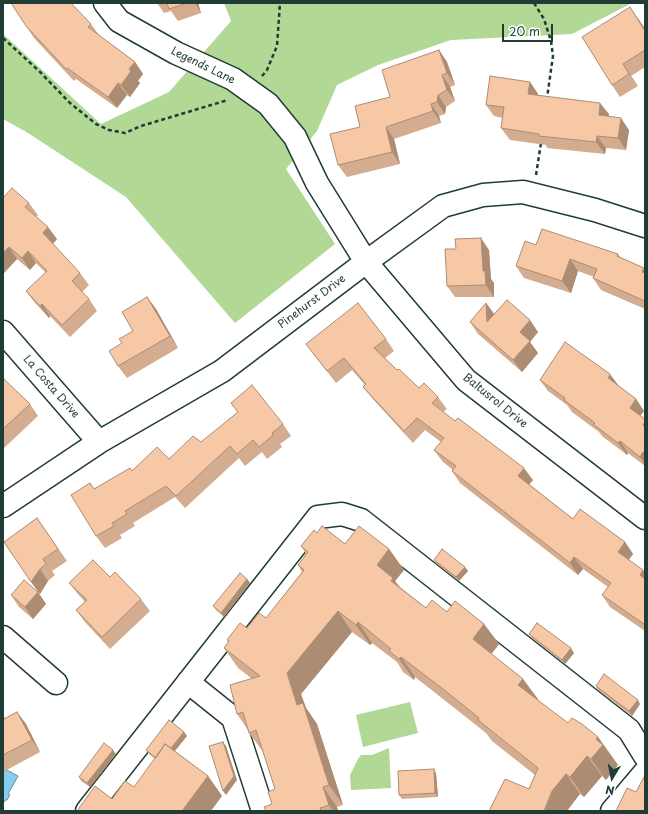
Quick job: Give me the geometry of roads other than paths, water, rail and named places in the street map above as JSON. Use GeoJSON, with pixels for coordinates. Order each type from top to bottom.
{"type":"FeatureCollection","features":[{"type":"Feature","properties":{"kind":"street","name":"Legends Lane"},"geometry":{"type":"LineString","coordinates":[[105,3],[119,21],[176,53],[233,79],[268,104],[295,137],[317,183],[366,262]]}},
{"type":"Feature","properties":{"kind":"street","name":"Pinehurst Drive"},"geometry":{"type":"LineString","coordinates":[[3,506],[99,442],[222,372],[366,262],[443,206],[483,195],[523,192],[595,210],[645,226]]}},
{"type":"Feature","properties":{"kind":"street","name":"Baltusrol Drive"},"geometry":{"type":"LineString","coordinates":[[366,262],[466,380],[645,518]]}},
{"type":"Feature","properties":{"kind":"street","name":"La Costa Drive"},"geometry":{"type":"LineString","coordinates":[[3,332],[99,442]]}},
{"type":"Feature","properties":{"kind":"street"},"geometry":{"type":"LineString","coordinates":[[87,811],[318,518],[342,514],[361,520],[629,730],[645,756]]}},
{"type":"Feature","properties":{"kind":"street"},"geometry":{"type":"LineString","coordinates":[[3,637],[56,683]]}},
{"type":"Feature","properties":{"kind":"street"},"geometry":{"type":"LineString","coordinates":[[188,682],[233,718],[263,811]]}},
{"type":"Feature","properties":{"kind":"street"},"geometry":{"type":"LineString","coordinates":[[612,811],[645,772]]}},
{"type":"Feature","properties":{"kind":"water"},"geometry":{"type":"Polygon","coordinates":[[[3,768],[18,776],[8,794],[10,795],[3,804],[3,768]]]}}]}
